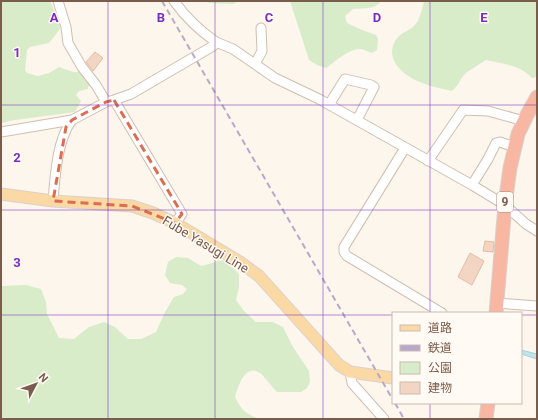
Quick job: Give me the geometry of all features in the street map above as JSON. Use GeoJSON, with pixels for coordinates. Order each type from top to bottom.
{"type":"FeatureCollection","features":[{"type":"Feature","properties":{"kind":"highway","name":"9"},"geometry":{"type":"LineString","coordinates":[[496,308],[505,205],[514,147],[524,121],[537,97]]}},
{"type":"Feature","properties":{"kind":"highway"},"geometry":{"type":"LineString","coordinates":[[486,419],[488,404]]}},
{"type":"Feature","properties":{"kind":"main road","name":"Fube Yasugi Line"},"geometry":{"type":"LineString","coordinates":[[1,194],[53,201],[132,206],[153,213],[175,223],[240,262],[259,276],[339,365],[350,372],[392,378]]}},
{"type":"Feature","properties":{"kind":"street"},"geometry":{"type":"LineString","coordinates":[[58,1],[66,26],[68,43],[82,67],[110,101],[182,214],[175,223]]}},
{"type":"Feature","properties":{"kind":"street"},"geometry":{"type":"LineString","coordinates":[[174,1],[186,17],[216,42],[233,49],[275,78],[319,99],[472,185],[505,205],[526,224],[537,231]]}},
{"type":"Feature","properties":{"kind":"street"},"geometry":{"type":"LineString","coordinates":[[255,64],[262,50],[261,28]]}},
{"type":"Feature","properties":{"kind":"street"},"geometry":{"type":"LineString","coordinates":[[1,132],[72,120],[110,101],[131,94],[213,46],[216,42]]}},
{"type":"Feature","properties":{"kind":"street"},"geometry":{"type":"LineString","coordinates":[[330,103],[345,79],[374,85],[356,120]]}},
{"type":"Feature","properties":{"kind":"street"},"geometry":{"type":"LineString","coordinates":[[428,161],[462,110],[488,111],[524,121]]}},
{"type":"Feature","properties":{"kind":"street"},"geometry":{"type":"LineString","coordinates":[[53,201],[61,139],[66,127],[72,120]]}},
{"type":"Feature","properties":{"kind":"street"},"geometry":{"type":"LineString","coordinates":[[472,185],[485,165],[496,143],[500,142],[514,147]]}},
{"type":"Feature","properties":{"kind":"street"},"geometry":{"type":"LineString","coordinates":[[405,148],[344,247],[344,252],[347,256],[440,312]]}},
{"type":"Feature","properties":{"kind":"street"},"geometry":{"type":"LineString","coordinates":[[496,308],[537,306]]}},
{"type":"Feature","properties":{"kind":"street"},"geometry":{"type":"LineString","coordinates":[[350,372],[352,383],[384,419]]}},
{"type":"Feature","properties":{"kind":"highlighted area"},"geometry":{"type":"Polygon","coordinates":[[[114,100],[182,214],[175,223],[132,206],[53,201],[66,127],[72,120],[106,102],[114,100]]]}},
{"type":"Feature","properties":{"kind":"green space"},"geometry":{"type":"Polygon","coordinates":[[[1,1],[50,1],[59,21],[60,29],[49,43],[30,47],[27,50],[25,70],[27,73],[38,76],[49,73],[59,67],[73,72],[82,72],[92,84],[88,87],[88,89],[79,91],[76,95],[81,101],[75,112],[1,123],[1,1]]]}},
{"type":"Feature","properties":{"kind":"green space"},"geometry":{"type":"Polygon","coordinates":[[[207,1],[240,1],[233,4],[209,3],[207,1]]]}},
{"type":"Feature","properties":{"kind":"green space"},"geometry":{"type":"Polygon","coordinates":[[[290,1],[381,1],[376,6],[353,9],[345,16],[347,23],[376,35],[378,39],[377,50],[372,53],[362,49],[351,51],[326,68],[317,65],[309,60],[290,1]]]}},
{"type":"Feature","properties":{"kind":"green space"},"geometry":{"type":"Polygon","coordinates":[[[424,1],[537,1],[537,77],[532,78],[517,68],[486,60],[464,75],[452,91],[422,83],[407,76],[394,61],[392,49],[398,37],[417,22],[424,1]]]}},
{"type":"Feature","properties":{"kind":"green space"},"geometry":{"type":"Polygon","coordinates":[[[176,257],[188,258],[201,266],[222,260],[233,267],[239,274],[239,287],[236,300],[244,311],[256,322],[273,322],[283,327],[293,347],[309,371],[310,382],[307,388],[301,392],[277,392],[260,373],[250,371],[240,382],[235,397],[245,411],[260,419],[1,419],[1,286],[26,285],[41,289],[46,302],[47,314],[59,338],[74,339],[89,327],[104,322],[115,327],[128,339],[141,339],[156,332],[174,297],[183,294],[187,289],[182,285],[170,283],[165,275],[168,262],[176,257]]]}},
{"type":"Feature","properties":{"kind":"water"},"geometry":{"type":"Polygon","coordinates":[[[522,350],[537,354],[537,359],[522,354],[522,350]]]}},
{"type":"Feature","properties":{"kind":"building"},"geometry":{"type":"Polygon","coordinates":[[[95,52],[103,58],[93,71],[86,62],[95,52]]]}},
{"type":"Feature","properties":{"kind":"building"},"geometry":{"type":"Polygon","coordinates":[[[485,241],[494,242],[493,252],[483,251],[485,241]]]}},
{"type":"Feature","properties":{"kind":"building"},"geometry":{"type":"Polygon","coordinates":[[[470,253],[484,261],[472,285],[458,277],[470,253]]]}},
{"type":"Feature","properties":{"kind":"railway"},"geometry":{"type":"LineString","coordinates":[[162,1],[392,398]]}},
{"type":"Feature","properties":{"kind":"railway"},"geometry":{"type":"LineString","coordinates":[[396,404],[404,419]]}}]}
